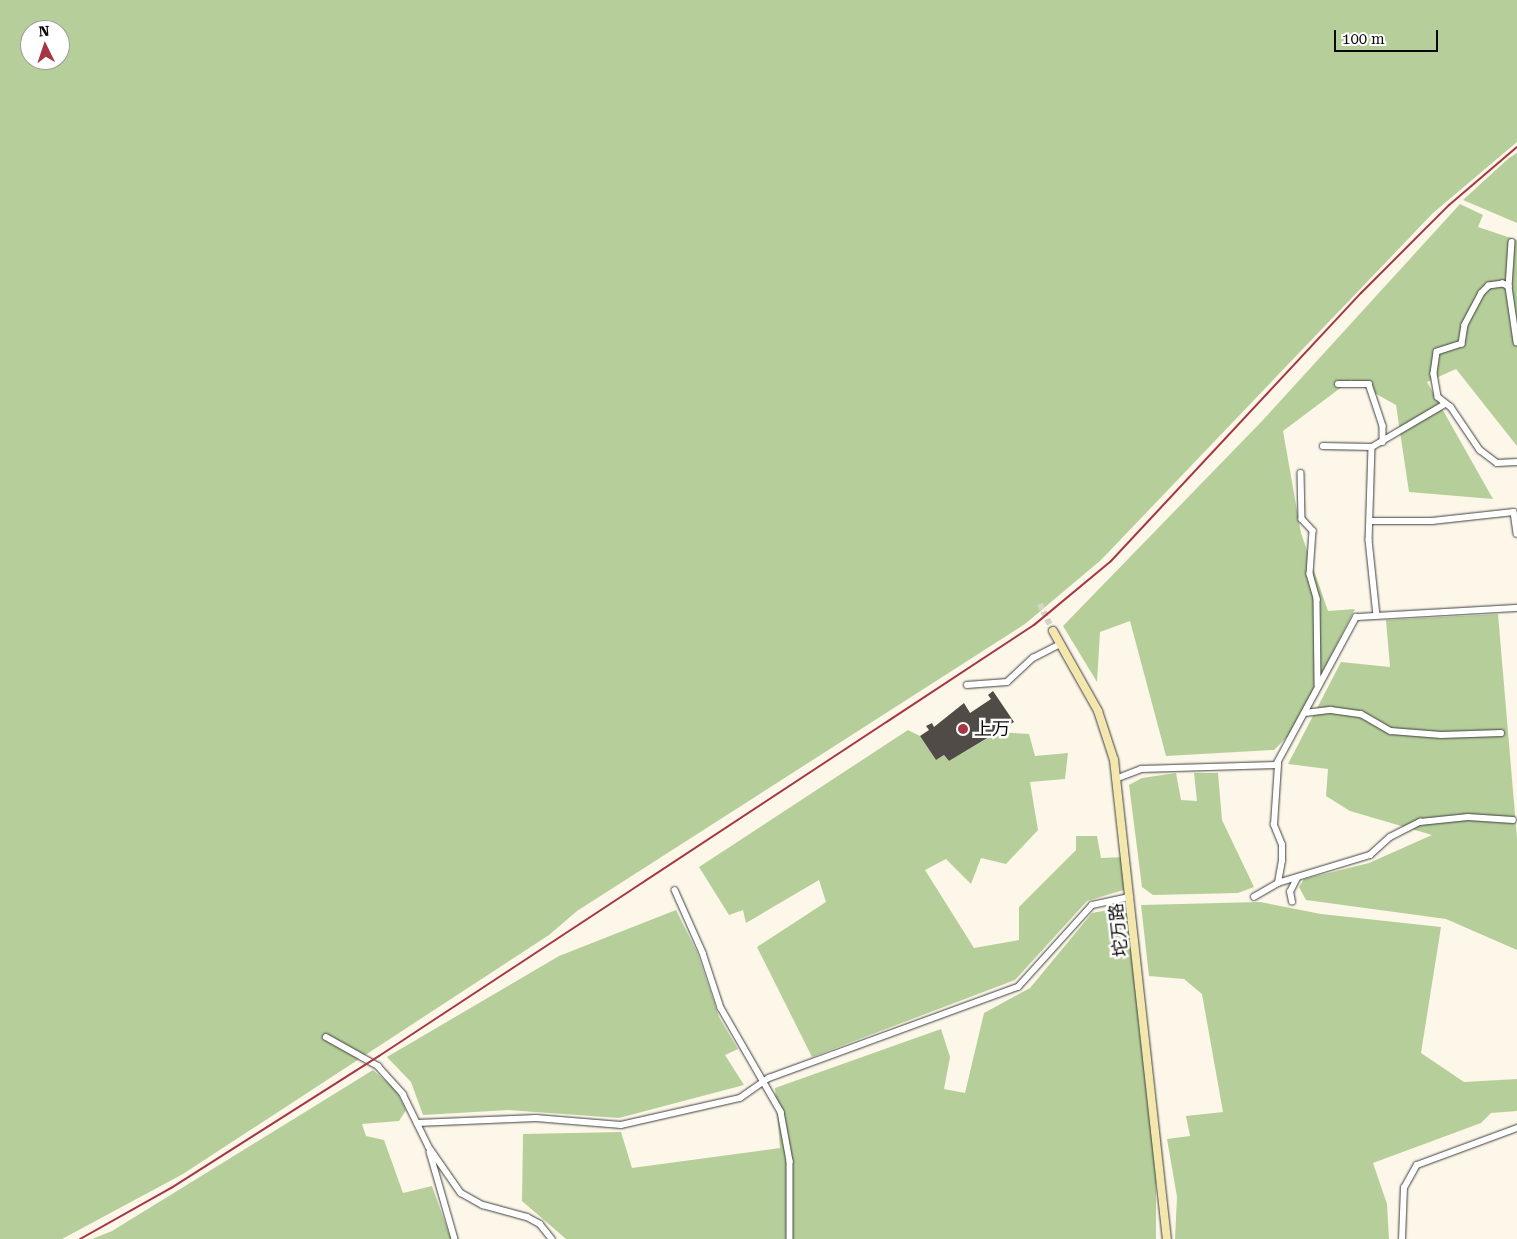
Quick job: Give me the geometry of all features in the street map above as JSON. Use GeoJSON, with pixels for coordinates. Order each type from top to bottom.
{"type":"FeatureCollection","features":[{"type":"Feature","properties":{"kind":"main road","name":"坨万路"},"geometry":{"type":"LineString","coordinates":[[1053,631],[1104,724],[1118,778],[1168,1239]]}},
{"type":"Feature","properties":{"kind":"street"},"geometry":{"type":"LineString","coordinates":[[1512,242],[1509,287],[1517,342]]}},
{"type":"Feature","properties":{"kind":"street"},"geometry":{"type":"LineString","coordinates":[[1509,287],[1503,284],[1489,286],[1465,325],[1462,344],[1437,352],[1434,374],[1438,397],[1489,459],[1497,464],[1517,462]]}},
{"type":"Feature","properties":{"kind":"street"},"geometry":{"type":"LineString","coordinates":[[1338,384],[1369,384],[1383,426],[1383,442]]}},
{"type":"Feature","properties":{"kind":"street"},"geometry":{"type":"LineString","coordinates":[[1323,446],[1372,447],[1445,404]]}},
{"type":"Feature","properties":{"kind":"street"},"geometry":{"type":"LineString","coordinates":[[1372,447],[1370,521],[1377,616]]}},
{"type":"Feature","properties":{"kind":"street"},"geometry":{"type":"LineString","coordinates":[[1301,473],[1302,519],[1313,531],[1310,574],[1317,599],[1318,688]]}},
{"type":"Feature","properties":{"kind":"street"},"geometry":{"type":"LineString","coordinates":[[1370,521],[1432,521],[1514,512],[1517,534]]}},
{"type":"Feature","properties":{"kind":"street"},"geometry":{"type":"LineString","coordinates":[[1278,883],[1282,861],[1282,845],[1274,826],[1278,764],[1356,617],[1517,608]]}},
{"type":"Feature","properties":{"kind":"street"},"geometry":{"type":"LineString","coordinates":[[967,686],[1008,682],[1033,658],[1061,644]]}},
{"type":"Feature","properties":{"kind":"street"},"geometry":{"type":"LineString","coordinates":[[1306,713],[1331,710],[1361,714],[1391,730],[1441,734],[1501,733]]}},
{"type":"Feature","properties":{"kind":"street"},"geometry":{"type":"LineString","coordinates":[[1118,778],[1141,769],[1278,764]]}},
{"type":"Feature","properties":{"kind":"street"},"geometry":{"type":"LineString","coordinates":[[1254,897],[1278,883],[1370,855],[1390,837],[1420,822],[1468,817],[1513,820]]}},
{"type":"Feature","properties":{"kind":"street"},"geometry":{"type":"LineString","coordinates":[[1292,902],[1290,892],[1297,878]]}},
{"type":"Feature","properties":{"kind":"street"},"geometry":{"type":"LineString","coordinates":[[675,890],[703,954],[721,1008],[762,1083],[781,1112],[790,1161],[790,1239]]}},
{"type":"Feature","properties":{"kind":"street"},"geometry":{"type":"LineString","coordinates":[[417,1123],[536,1118],[621,1125],[740,1098],[762,1083],[1018,987],[1092,905],[1130,897]]}},
{"type":"Feature","properties":{"kind":"street"},"geometry":{"type":"LineString","coordinates":[[326,1037],[378,1066],[403,1094],[429,1148],[455,1239]]}},
{"type":"Feature","properties":{"kind":"street"},"geometry":{"type":"LineString","coordinates":[[1402,1239],[1404,1188],[1418,1165],[1517,1128]]}},
{"type":"Feature","properties":{"kind":"street"},"geometry":{"type":"LineString","coordinates":[[429,1148],[461,1193],[483,1205],[527,1217],[540,1224],[552,1239]]}},
{"type":"Feature","properties":{"kind":"green space"},"geometry":{"type":"Polygon","coordinates":[[[0,0],[1517,0],[1517,142],[1433,213],[1101,560],[1025,624],[577,911],[549,935],[183,1174],[62,1239],[0,1239],[0,0]]]}},
{"type":"Feature","properties":{"kind":"green space"},"geometry":{"type":"Polygon","coordinates":[[[1517,153],[1517,223],[1463,200],[1509,158],[1517,153]]]}},
{"type":"Feature","properties":{"kind":"green space"},"geometry":{"type":"Polygon","coordinates":[[[1460,204],[1483,215],[1478,227],[1517,240],[1517,446],[1456,369],[1427,382],[1493,499],[1409,492],[1396,405],[1351,380],[1283,431],[1301,533],[1328,611],[1355,609],[1291,733],[1274,750],[1166,756],[1130,621],[1100,632],[1097,682],[1063,626],[1263,420],[1460,204]]]}},
{"type":"Feature","properties":{"kind":"green space"},"geometry":{"type":"Polygon","coordinates":[[[1498,614],[1517,838],[1517,950],[1446,919],[1306,900],[1299,887],[1304,879],[1369,863],[1432,835],[1350,811],[1326,796],[1328,769],[1288,764],[1341,662],[1390,667],[1386,620],[1498,614]]]}},
{"type":"Feature","properties":{"kind":"green space"},"geometry":{"type":"Polygon","coordinates":[[[908,730],[920,736],[936,760],[944,755],[949,761],[998,732],[1029,734],[1035,756],[1068,753],[1065,779],[1030,782],[1038,830],[1006,864],[981,858],[971,884],[946,859],[925,870],[974,948],[1019,940],[1019,907],[1076,850],[1076,836],[1097,836],[1101,858],[1125,857],[1127,889],[1087,901],[1015,980],[812,1057],[757,947],[826,902],[819,880],[746,923],[743,910],[729,915],[699,867],[908,730]]]}},
{"type":"Feature","properties":{"kind":"green space"},"geometry":{"type":"Polygon","coordinates":[[[1176,773],[1181,800],[1197,801],[1194,773],[1218,773],[1222,820],[1254,887],[1238,893],[1153,895],[1142,887],[1129,785],[1142,778],[1176,773]]]}},
{"type":"Feature","properties":{"kind":"green space"},"geometry":{"type":"Polygon","coordinates":[[[1260,902],[1321,914],[1441,927],[1421,1053],[1464,1082],[1517,1079],[1517,1111],[1491,1113],[1481,1123],[1373,1163],[1387,1204],[1389,1239],[1175,1239],[1177,1197],[1167,1139],[1190,1136],[1186,1116],[1223,1112],[1202,994],[1184,979],[1149,976],[1141,905],[1260,902]]]}},
{"type":"Feature","properties":{"kind":"green space"},"geometry":{"type":"Polygon","coordinates":[[[1129,906],[1156,1157],[1156,1239],[566,1239],[522,1201],[523,1134],[621,1132],[632,1168],[780,1148],[775,1088],[941,1029],[950,1057],[944,1089],[965,1093],[984,1013],[1030,988],[1092,913],[1129,906]]]}},
{"type":"Feature","properties":{"kind":"green space"},"geometry":{"type":"Polygon","coordinates":[[[676,910],[697,952],[719,1017],[738,1049],[725,1055],[744,1085],[619,1118],[508,1110],[423,1115],[411,1082],[387,1057],[559,956],[676,910]]]}},
{"type":"Feature","properties":{"kind":"green space"},"geometry":{"type":"Polygon","coordinates":[[[373,1070],[396,1090],[406,1110],[399,1121],[362,1124],[366,1136],[384,1140],[403,1193],[432,1186],[451,1239],[92,1239],[112,1231],[373,1070]]]}},
{"type":"Feature","properties":{"kind":"building"},"geometry":{"type":"Polygon","coordinates":[[[993,691],[1014,722],[949,761],[944,755],[936,760],[920,736],[929,730],[926,726],[932,723],[934,727],[964,703],[970,713],[991,699],[988,695],[993,691]]]}},
{"type":"Feature","properties":{"kind":"tunnel"},"geometry":{"type":"LineString","coordinates":[[1040,604],[1053,631]]}},
{"type":"Feature","properties":{"kind":"railway"},"geometry":{"type":"LineString","coordinates":[[80,1239],[171,1188],[379,1056],[1034,625],[1111,561],[1361,293],[1449,205],[1517,147]]}},
{"type":"Feature","properties":{"kind":"place","name":"上万"},"geometry":{"type":"Point","coordinates":[963,729]}}]}
